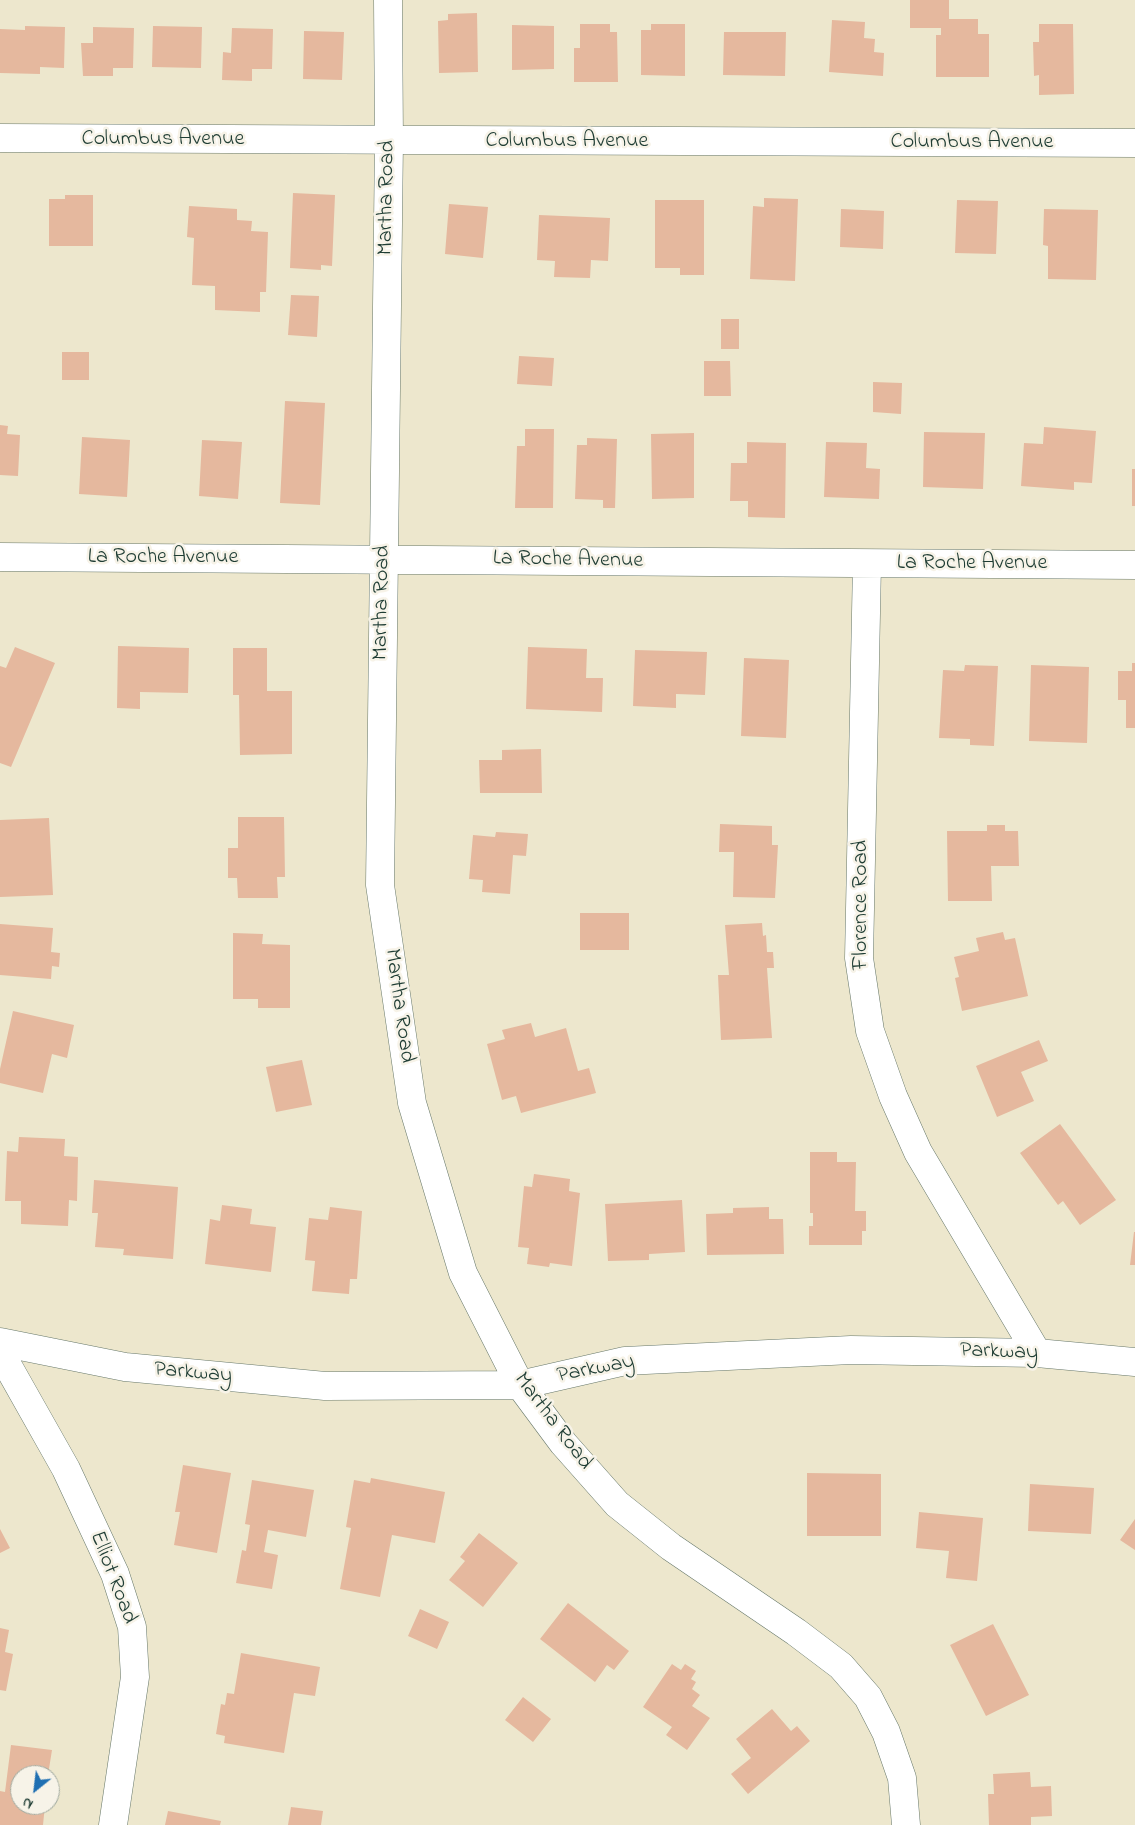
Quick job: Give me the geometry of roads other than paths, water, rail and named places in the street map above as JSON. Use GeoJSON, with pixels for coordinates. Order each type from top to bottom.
{"type":"FeatureCollection","features":[{"type":"Feature","properties":{"kind":"street","name":"Martha Road"},"geometry":{"type":"LineString","coordinates":[[388,0],[389,141],[380,885],[412,1103],[463,1273],[520,1386],[563,1443],[617,1504],[671,1547],[796,1632],[841,1666],[868,1698],[886,1732],[902,1778],[906,1825]]}},
{"type":"Feature","properties":{"kind":"street","name":"Columbus Avenue"},"geometry":{"type":"LineString","coordinates":[[0,138],[1135,143]]}},
{"type":"Feature","properties":{"kind":"street","name":"La Roche Avenue"},"geometry":{"type":"LineString","coordinates":[[0,557],[1135,565]]}},
{"type":"Feature","properties":{"kind":"street","name":"Florence Road"},"geometry":{"type":"LineString","coordinates":[[868,564],[859,958],[870,1031],[893,1096],[918,1152],[1038,1354]]}},
{"type":"Feature","properties":{"kind":"street","name":"Parkway"},"geometry":{"type":"LineString","coordinates":[[0,1342],[125,1368],[325,1386],[520,1386],[625,1361],[851,1350],[1038,1354],[1135,1362]]}},
{"type":"Feature","properties":{"kind":"street","name":"Elliot Road"},"geometry":{"type":"LineString","coordinates":[[0,1352],[66,1469],[115,1574],[132,1627],[135,1677],[113,1825]]}}]}
